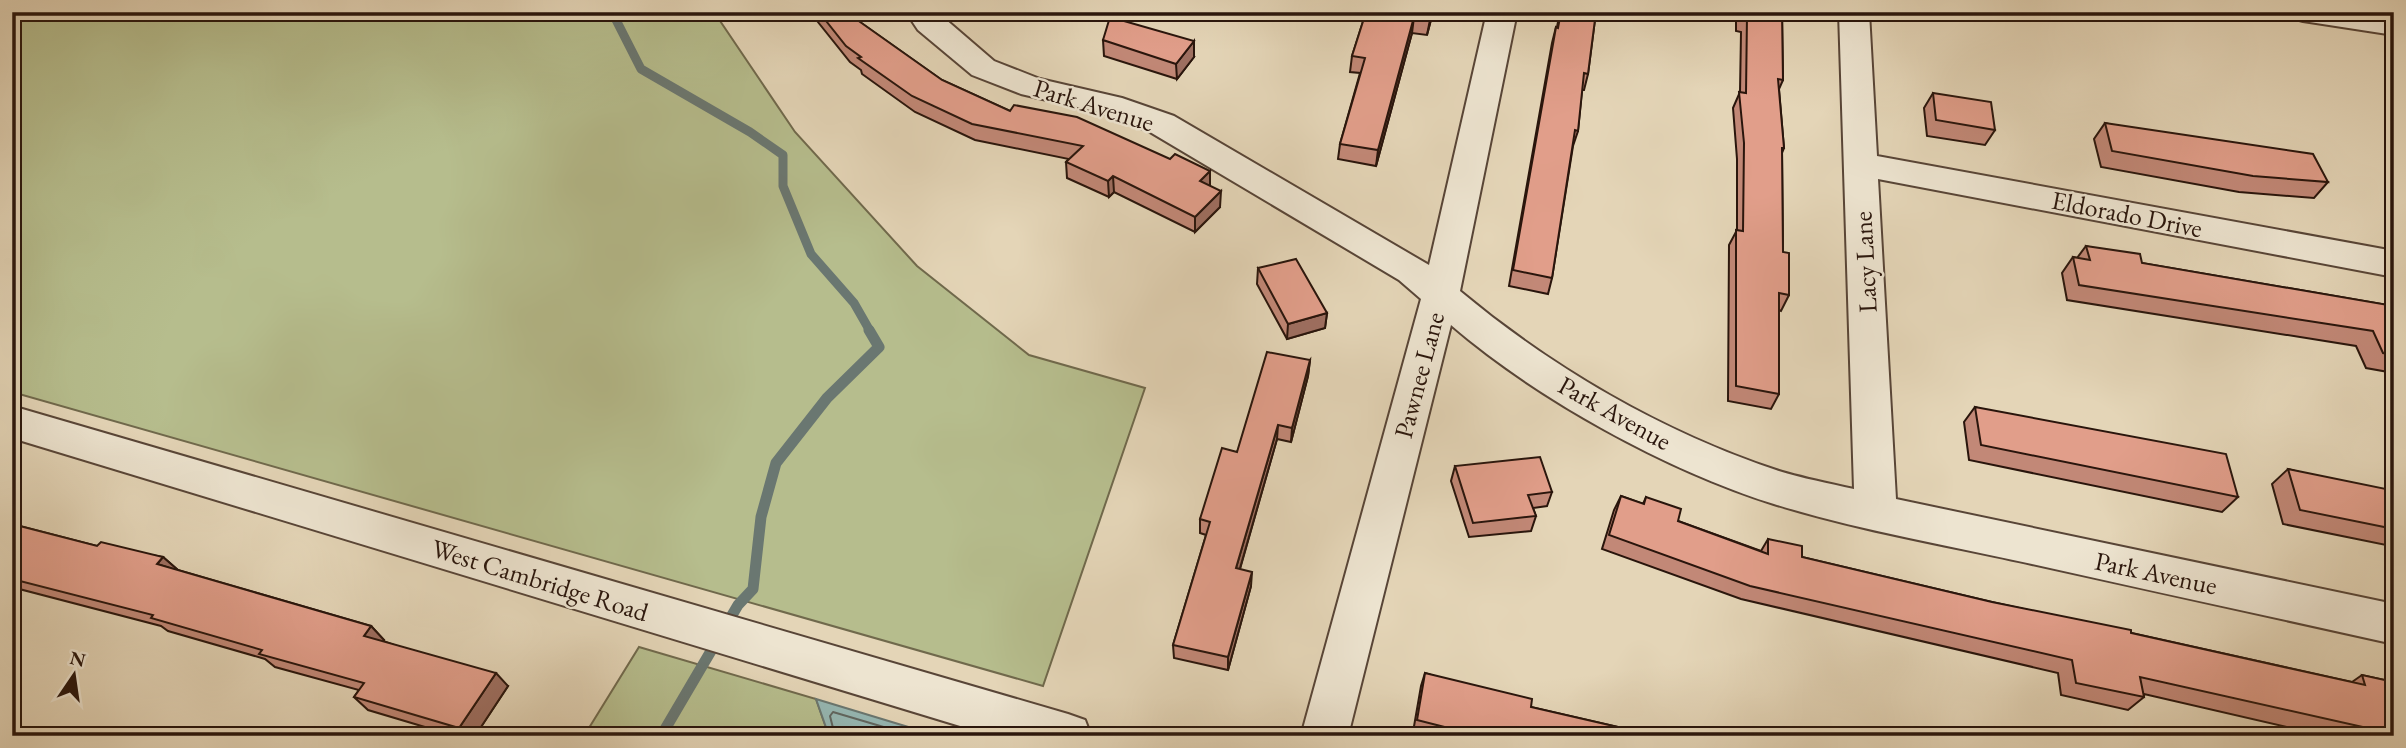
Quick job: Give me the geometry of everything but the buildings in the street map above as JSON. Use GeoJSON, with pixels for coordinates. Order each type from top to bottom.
{"type":"FeatureCollection","features":[{"type":"Feature","properties":{"kind":"street","name":"Pawnee Lane"},"geometry":{"type":"LineString","coordinates":[[1324,736],[1441,293],[1502,12]]}},
{"type":"Feature","properties":{"kind":"street","name":"Lacy Lane"},"geometry":{"type":"LineString","coordinates":[[1854,12],[1876,512]]}},
{"type":"Feature","properties":{"kind":"street"},"geometry":{"type":"LineString","coordinates":[[2303,12],[2394,26]]}},
{"type":"Feature","properties":{"kind":"street","name":"Park Avenue"},"geometry":{"type":"LineString","coordinates":[[935,16],[983,68],[1032,87],[1111,105],[1162,124],[1412,271],[1484,331],[1535,368],[1639,430],[1714,464],[1775,487],[1876,512],[2394,624]]}},
{"type":"Feature","properties":{"kind":"street","name":"Eldorado Drive"},"geometry":{"type":"LineString","coordinates":[[1860,164],[2394,264]]}},
{"type":"Feature","properties":{"kind":"street","name":"West Cambridge Road"},"geometry":{"type":"LineString","coordinates":[[12,422],[1068,736]]}},
{"type":"Feature","properties":{"kind":"green space"},"geometry":{"type":"Polygon","coordinates":[[[12,12],[714,12],[795,132],[917,266],[1029,355],[1145,388],[1043,686],[12,392],[12,12]]]}},
{"type":"Feature","properties":{"kind":"green space"},"geometry":{"type":"Polygon","coordinates":[[[639,647],[816,699],[829,736],[584,736],[639,647]]]}},
{"type":"Feature","properties":{"kind":"water"},"geometry":{"type":"Polygon","coordinates":[[[816,699],[938,736],[829,736],[816,699]]]}},
{"type":"Feature","properties":{"kind":"waterway"},"geometry":{"type":"LineString","coordinates":[[612,12],[641,69],[750,132],[783,155],[783,186],[811,254],[854,303],[870,331]]}},
{"type":"Feature","properties":{"kind":"waterway"},"geometry":{"type":"LineString","coordinates":[[661,736],[738,605],[753,589],[761,517],[776,463],[827,398],[879,347],[869,330]]}}]}
